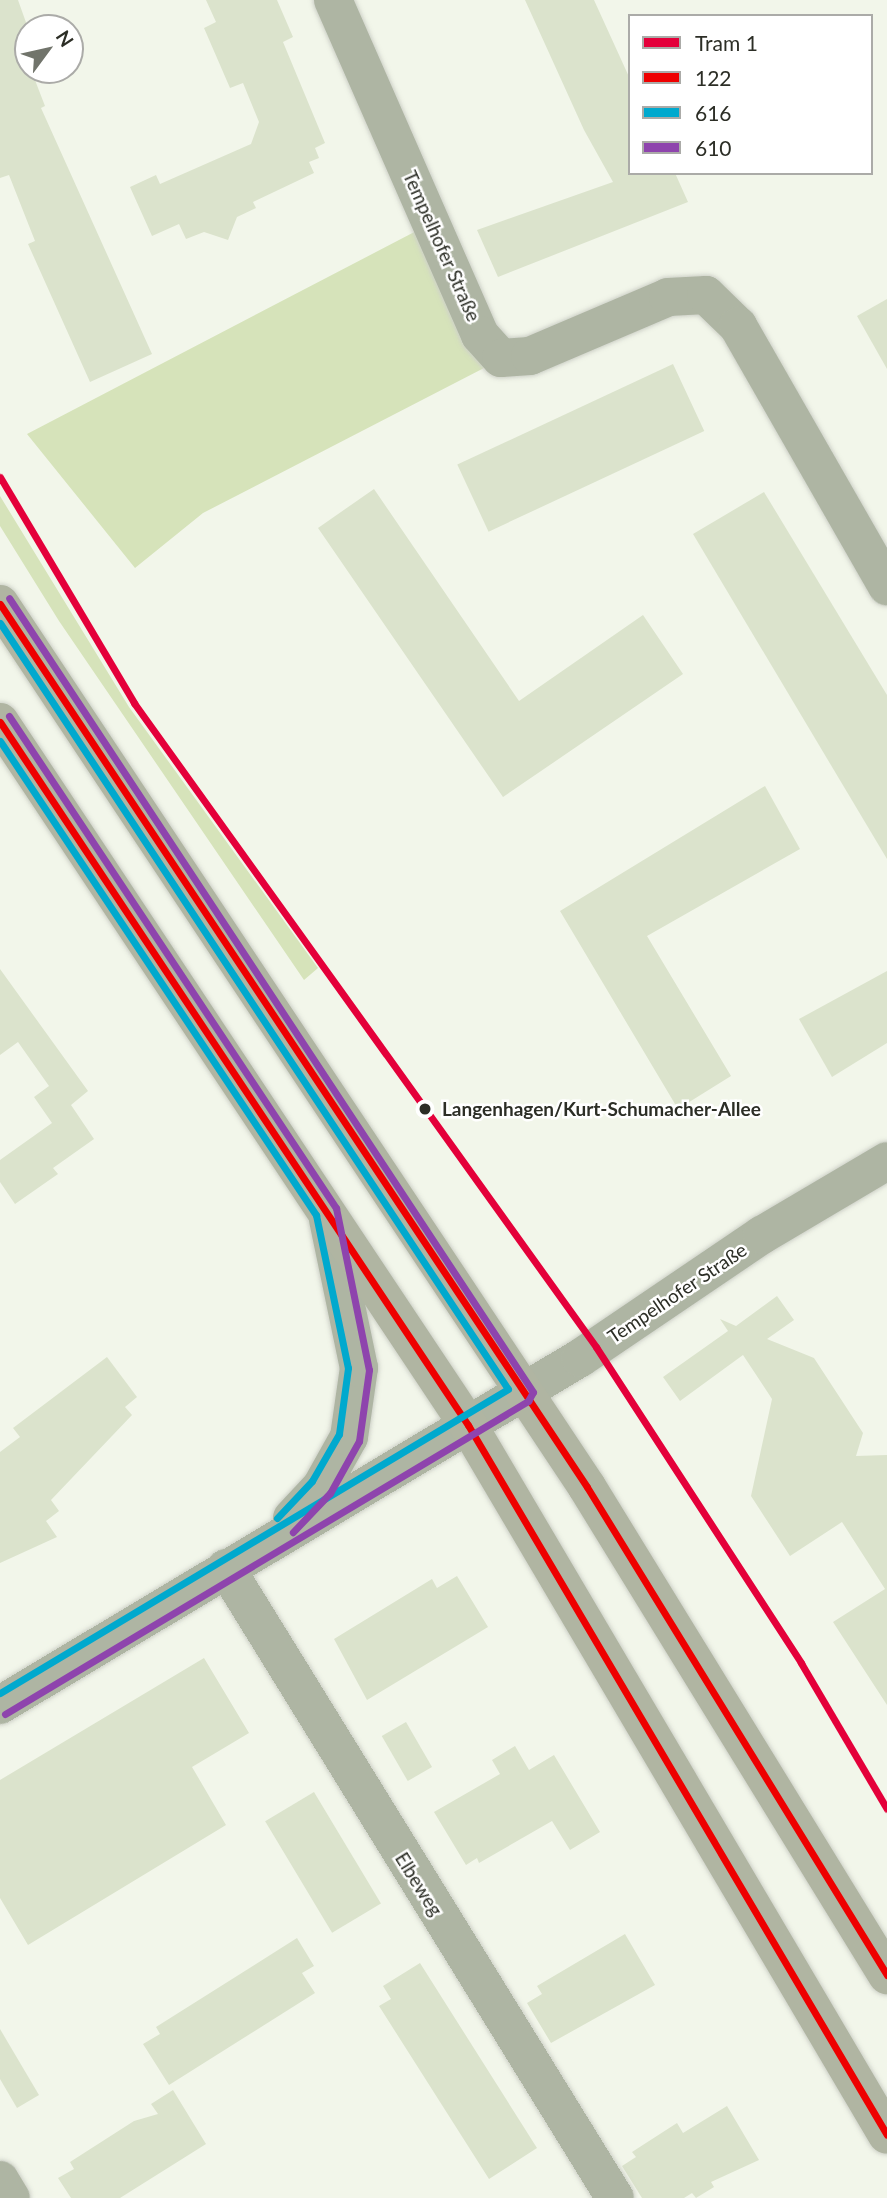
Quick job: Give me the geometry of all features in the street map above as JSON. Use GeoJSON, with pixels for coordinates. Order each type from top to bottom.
{"type":"FeatureCollection","features":[{"type":"Feature","properties":{"kind":"main road"},"geometry":{"type":"LineString","coordinates":[[0,604],[587,1487],[887,1975]]}},
{"type":"Feature","properties":{"kind":"main road"},"geometry":{"type":"LineString","coordinates":[[0,722],[468,1425],[887,2135]]}},
{"type":"Feature","properties":{"kind":"street","name":"Tempelhofer Straße"},"geometry":{"type":"LineString","coordinates":[[333,0],[480,335],[501,358],[530,356],[668,297],[706,295],[738,326],[887,586]]}},
{"type":"Feature","properties":{"kind":"street","name":"Tempelhofer Straße"},"geometry":{"type":"LineString","coordinates":[[0,1705],[523,1392],[762,1235],[887,1161]]}},
{"type":"Feature","properties":{"kind":"street"},"geometry":{"type":"LineString","coordinates":[[266,1545],[321,1487],[349,1437],[359,1368],[326,1211]]}},
{"type":"Feature","properties":{"kind":"street","name":"Elbeweg"},"geometry":{"type":"LineString","coordinates":[[226,1568],[615,2198]]}},
{"type":"Feature","properties":{"kind":"green space"},"geometry":{"type":"Polygon","coordinates":[[[422,228],[484,368],[203,513],[135,568],[27,434],[422,228]]]}},
{"type":"Feature","properties":{"kind":"green space"},"geometry":{"type":"Polygon","coordinates":[[[0,496],[129,707],[318,968],[304,980],[59,621],[0,526],[0,496]]]}},
{"type":"Feature","properties":{"kind":"building"},"geometry":{"type":"Polygon","coordinates":[[[0,0],[18,0],[23,14],[14,14],[14,84],[36,84],[45,106],[41,108],[152,354],[90,382],[28,244],[35,241],[9,175],[0,178],[0,0]]]}},
{"type":"Feature","properties":{"kind":"building"},"geometry":{"type":"Polygon","coordinates":[[[206,0],[277,0],[293,37],[283,42],[325,143],[315,148],[319,158],[309,162],[314,173],[253,202],[256,208],[237,217],[228,240],[204,232],[186,239],[179,224],[152,236],[130,187],[156,175],[160,184],[251,144],[259,122],[243,83],[230,88],[204,28],[216,22],[206,0]]]}},
{"type":"Feature","properties":{"kind":"building"},"geometry":{"type":"Polygon","coordinates":[[[525,0],[594,0],[628,75],[628,175],[676,175],[688,202],[498,277],[477,230],[613,182],[584,130],[525,0]]]}},
{"type":"Feature","properties":{"kind":"building"},"geometry":{"type":"Polygon","coordinates":[[[887,299],[887,369],[857,316],[887,299]]]}},
{"type":"Feature","properties":{"kind":"building"},"geometry":{"type":"Polygon","coordinates":[[[673,364],[704,431],[489,532],[457,465],[673,364]]]}},
{"type":"Feature","properties":{"kind":"building"},"geometry":{"type":"Polygon","coordinates":[[[374,489],[519,701],[643,615],[683,674],[503,797],[318,528],[374,489]]]}},
{"type":"Feature","properties":{"kind":"building"},"geometry":{"type":"Polygon","coordinates":[[[764,492],[887,695],[887,859],[693,534],[764,492]]]}},
{"type":"Feature","properties":{"kind":"building"},"geometry":{"type":"Polygon","coordinates":[[[765,786],[800,849],[647,936],[731,1076],[678,1109],[560,911],[765,786]]]}},
{"type":"Feature","properties":{"kind":"building"},"geometry":{"type":"Polygon","coordinates":[[[0,969],[88,1091],[71,1105],[94,1139],[53,1168],[58,1174],[15,1204],[0,1182],[0,1160],[52,1123],[34,1097],[49,1086],[18,1042],[0,1055],[0,969]]]}},
{"type":"Feature","properties":{"kind":"building"},"geometry":{"type":"Polygon","coordinates":[[[887,971],[887,1043],[832,1077],[799,1019],[887,971]]]}},
{"type":"Feature","properties":{"kind":"building"},"geometry":{"type":"Polygon","coordinates":[[[777,1296],[794,1320],[767,1339],[814,1358],[863,1433],[856,1456],[887,1455],[887,1705],[833,1622],[885,1589],[842,1522],[790,1556],[751,1496],[772,1399],[743,1355],[680,1401],[663,1377],[728,1331],[720,1319],[736,1326],[777,1296]]]}},
{"type":"Feature","properties":{"kind":"building"},"geometry":{"type":"Polygon","coordinates":[[[107,1357],[137,1397],[125,1407],[132,1415],[51,1500],[59,1511],[46,1521],[57,1537],[0,1563],[0,1452],[20,1437],[13,1428],[107,1357]]]}},
{"type":"Feature","properties":{"kind":"building"},"geometry":{"type":"Polygon","coordinates":[[[457,1576],[488,1627],[367,1700],[334,1639],[432,1579],[437,1588],[457,1576]]]}},
{"type":"Feature","properties":{"kind":"building"},"geometry":{"type":"Polygon","coordinates":[[[204,1658],[249,1733],[192,1767],[226,1825],[28,1945],[0,1898],[0,1780],[204,1658]]]}},
{"type":"Feature","properties":{"kind":"building"},"geometry":{"type":"Polygon","coordinates":[[[406,1722],[432,1767],[408,1781],[382,1736],[406,1722]]]}},
{"type":"Feature","properties":{"kind":"building"},"geometry":{"type":"Polygon","coordinates":[[[515,1746],[529,1770],[554,1755],[600,1832],[570,1850],[552,1821],[479,1863],[477,1858],[466,1865],[434,1812],[500,1774],[492,1760],[515,1746]]]}},
{"type":"Feature","properties":{"kind":"building"},"geometry":{"type":"Polygon","coordinates":[[[314,1792],[381,1903],[332,1933],[265,1821],[314,1792]]]}},
{"type":"Feature","properties":{"kind":"building"},"geometry":{"type":"Polygon","coordinates":[[[625,1934],[655,1985],[551,2043],[527,2003],[542,1994],[537,1986],[625,1934]]]}},
{"type":"Feature","properties":{"kind":"building"},"geometry":{"type":"Polygon","coordinates":[[[297,1938],[314,1966],[302,1973],[315,1993],[169,2085],[143,2044],[160,2034],[156,2027],[297,1938]]]}},
{"type":"Feature","properties":{"kind":"building"},"geometry":{"type":"Polygon","coordinates":[[[420,1963],[537,2148],[489,2179],[379,2006],[391,1999],[383,1986],[420,1963]]]}},
{"type":"Feature","properties":{"kind":"building"},"geometry":{"type":"Polygon","coordinates":[[[0,2029],[39,2095],[17,2108],[0,2079],[0,2029]]]}},
{"type":"Feature","properties":{"kind":"building"},"geometry":{"type":"Polygon","coordinates":[[[173,2090],[206,2144],[120,2198],[71,2198],[58,2178],[74,2169],[70,2162],[134,2121],[158,2114],[151,2104],[173,2090]]]}},
{"type":"Feature","properties":{"kind":"building"},"geometry":{"type":"Polygon","coordinates":[[[727,2106],[759,2160],[711,2182],[714,2187],[696,2198],[692,2193],[684,2198],[642,2198],[622,2166],[636,2157],[632,2152],[677,2123],[683,2133],[727,2106]]]}},
{"type":"Feature","properties":{"kind":"tram line","name":"1"},"geometry":{"type":"LineString","coordinates":[[0,477],[134,703],[596,1347],[801,1663],[887,1809]]}},
{"type":"Feature","properties":{"kind":"transit line","name":"610"},"geometry":{"type":"LineString","coordinates":[[5,1714],[528,1401],[533,1392],[9,598]]}},
{"type":"Feature","properties":{"kind":"transit line","name":"122"},"geometry":{"type":"LineString","coordinates":[[0,604],[587,1487],[887,1975]]}},
{"type":"Feature","properties":{"kind":"transit line","name":"616"},"geometry":{"type":"LineString","coordinates":[[0,623],[508,1389],[0,1693]]}},
{"type":"Feature","properties":{"kind":"transit line","name":"610"},"geometry":{"type":"LineString","coordinates":[[9,716],[336,1208],[369,1370],[359,1441],[330,1493],[293,1532]]}},
{"type":"Feature","properties":{"kind":"transit line","name":"122"},"geometry":{"type":"LineString","coordinates":[[0,722],[468,1425],[887,2135]]}},
{"type":"Feature","properties":{"kind":"transit line","name":"616"},"geometry":{"type":"LineString","coordinates":[[0,741],[316,1215],[348,1368],[339,1434],[312,1481],[277,1518]]}},
{"type":"Feature","properties":{"kind":"place","name":"Langenhagen/Kurt-Schumacher-Allee"},"geometry":{"type":"Point","coordinates":[425,1109]}}]}
